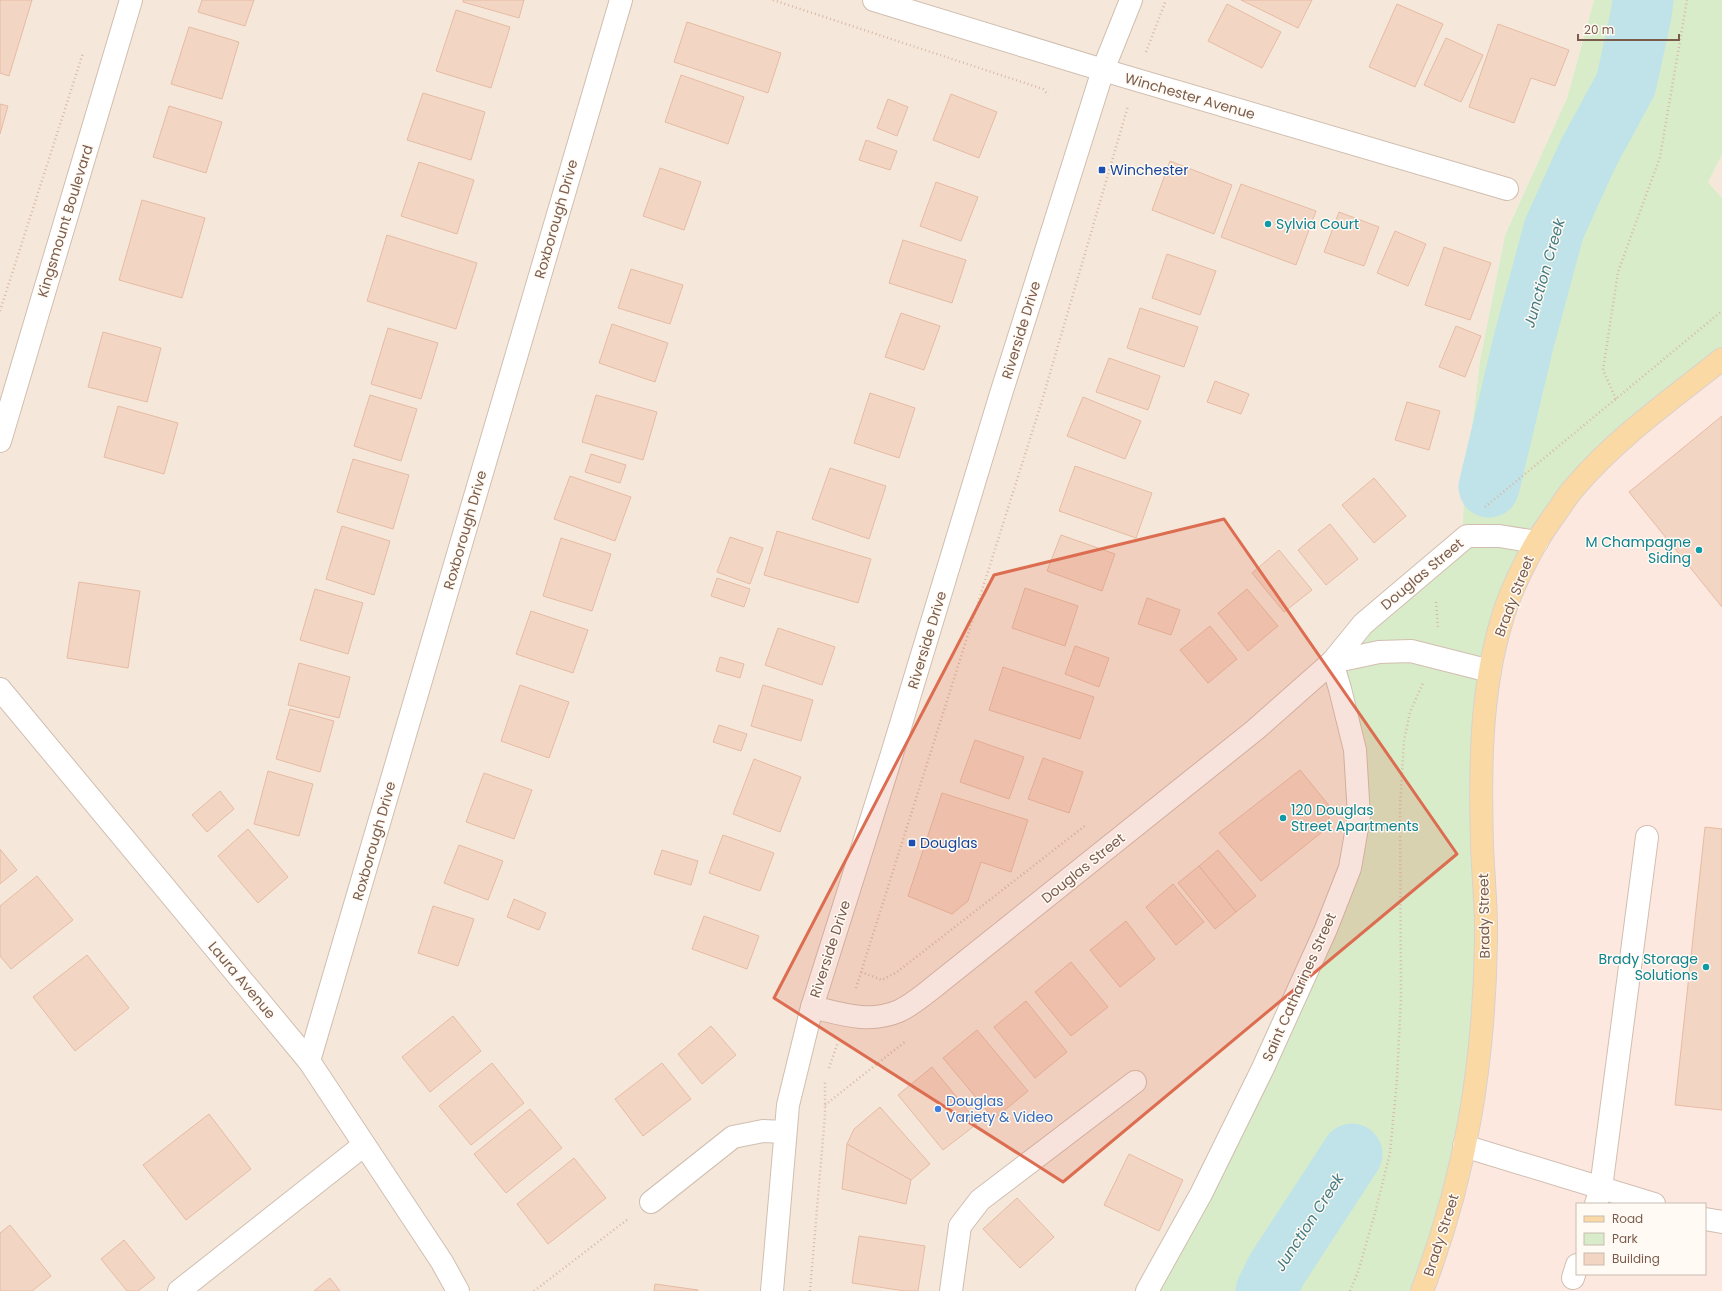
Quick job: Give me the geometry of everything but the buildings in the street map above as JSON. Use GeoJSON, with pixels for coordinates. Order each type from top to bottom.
{"type":"FeatureCollection","features":[{"type":"Feature","properties":{"kind":"main road"},"geometry":{"type":"LineString","coordinates":[[1537,542],[1574,488],[1620,441],[1722,359]]}},
{"type":"Feature","properties":{"kind":"main road","name":"Brady Street"},"geometry":{"type":"LineString","coordinates":[[1422,1291],[1436,1254],[1456,1190],[1475,1093],[1482,1026],[1486,940],[1482,841],[1482,754],[1490,671],[1501,622],[1515,587],[1537,542]]}},
{"type":"Feature","properties":{"kind":"street","name":"Kingsmount Boulevard"},"geometry":{"type":"LineString","coordinates":[[0,441],[131,0]]}},
{"type":"Feature","properties":{"kind":"street","name":"Roxborough Drive"},"geometry":{"type":"LineString","coordinates":[[309,1061],[621,0]]}},
{"type":"Feature","properties":{"kind":"street","name":"Winchester Avenue"},"geometry":{"type":"LineString","coordinates":[[874,0],[1136,80],[1506,189]]}},
{"type":"Feature","properties":{"kind":"street","name":"Riverside Drive"},"geometry":{"type":"LineString","coordinates":[[772,1291],[788,1105],[812,1007],[891,757],[1000,397],[1103,70],[1131,0]]}},
{"type":"Feature","properties":{"kind":"street","name":"Douglas Street"},"geometry":{"type":"LineString","coordinates":[[812,1007],[847,1016],[874,1018],[900,1011],[930,990],[1255,730],[1332,662],[1363,624],[1467,536],[1499,536],[1537,542]]}},
{"type":"Feature","properties":{"kind":"street","name":"Douglas Street"},"geometry":{"type":"LineString","coordinates":[[1332,662],[1379,652],[1411,651],[1490,671]]}},
{"type":"Feature","properties":{"kind":"street","name":"Saint Catharines Street"},"geometry":{"type":"LineString","coordinates":[[1147,1291],[1202,1194],[1263,1068],[1326,929],[1350,868],[1359,816],[1355,750],[1332,662]]}},
{"type":"Feature","properties":{"kind":"street","name":"Laura Avenue"},"geometry":{"type":"LineString","coordinates":[[0,688],[309,1061],[442,1262],[458,1291]]}},
{"type":"Feature","properties":{"kind":"street"},"geometry":{"type":"LineString","coordinates":[[1599,1196],[1647,837]]}},
{"type":"Feature","properties":{"kind":"street"},"geometry":{"type":"LineString","coordinates":[[951,1291],[960,1226],[980,1200],[1135,1082]]}},
{"type":"Feature","properties":{"kind":"street"},"geometry":{"type":"LineString","coordinates":[[651,1202],[732,1137],[763,1131],[785,1132]]}},
{"type":"Feature","properties":{"kind":"street"},"geometry":{"type":"LineString","coordinates":[[179,1291],[364,1145]]}},
{"type":"Feature","properties":{"kind":"street"},"geometry":{"type":"LineString","coordinates":[[1464,1146],[1599,1196],[1647,1203]]}},
{"type":"Feature","properties":{"kind":"street"},"geometry":{"type":"LineString","coordinates":[[1706,1219],[1722,1222]]}},
{"type":"Feature","properties":{"kind":"path"},"geometry":{"type":"LineString","coordinates":[[773,0],[1043,89],[1048,96]]}},
{"type":"Feature","properties":{"kind":"path"},"geometry":{"type":"LineString","coordinates":[[828,1072],[907,830],[1041,404],[1136,80],[1148,44],[1166,0]]}},
{"type":"Feature","properties":{"kind":"path"},"geometry":{"type":"LineString","coordinates":[[1616,399],[1603,370],[1618,272],[1660,157],[1687,0]]}},
{"type":"Feature","properties":{"kind":"path"},"geometry":{"type":"LineString","coordinates":[[0,311],[83,51]]}},
{"type":"Feature","properties":{"kind":"path"},"geometry":{"type":"LineString","coordinates":[[1482,509],[1722,311]]}},
{"type":"Feature","properties":{"kind":"path"},"geometry":{"type":"LineString","coordinates":[[1350,1291],[1358,1272],[1390,1153],[1397,1078],[1401,998],[1400,806],[1404,741],[1410,712],[1434,656],[1439,624],[1434,594],[1423,573]]}},
{"type":"Feature","properties":{"kind":"path"},"geometry":{"type":"LineString","coordinates":[[810,1291],[825,1115],[825,1080]]}},
{"type":"Feature","properties":{"kind":"path"},"geometry":{"type":"LineString","coordinates":[[534,1291],[651,1202]]}},
{"type":"Feature","properties":{"kind":"highlighted area"},"geometry":{"type":"Polygon","coordinates":[[[1224,519],[1457,854],[1063,1182],[774,998],[994,575],[1224,519]]]}},
{"type":"Feature","properties":{"kind":"shaded area"},"geometry":{"type":"Polygon","coordinates":[[[0,0],[1594,0],[1567,98],[1505,235],[1480,360],[1464,494],[1462,538],[1353,751],[1348,866],[1145,1291],[0,1291],[0,0]]]}},
{"type":"Feature","properties":{"kind":"shaded area"},"geometry":{"type":"Polygon","coordinates":[[[1722,155],[1722,198],[1708,182],[1722,155]]]}},
{"type":"Feature","properties":{"kind":"shaded area"},"geometry":{"type":"Polygon","coordinates":[[[1722,362],[1722,1291],[1426,1291],[1485,756],[1505,621],[1576,489],[1722,362]]]}},
{"type":"Feature","properties":{"kind":"green space"},"geometry":{"type":"Polygon","coordinates":[[[1594,0],[1722,0],[1722,155],[1708,182],[1722,198],[1722,362],[1622,442],[1540,542],[1493,671],[1486,1027],[1426,1291],[1145,1291],[1324,928],[1357,815],[1331,666],[1462,538],[1464,494],[1480,360],[1505,235],[1567,98],[1594,0]]]}},
{"type":"Feature","properties":{"kind":"waterway","name":"Junction Creek"},"geometry":{"type":"LineString","coordinates":[[1489,487],[1524,340],[1554,229],[1588,154],[1626,84],[1643,0]]}},
{"type":"Feature","properties":{"kind":"waterway","name":"Junction Creek"},"geometry":{"type":"LineString","coordinates":[[1266,1291],[1277,1269],[1352,1154]]}},
{"type":"Feature","properties":{"kind":"place","name":"Winchester"},"geometry":{"type":"Point","coordinates":[1102,170]}},
{"type":"Feature","properties":{"kind":"place","name":"Sylvia Court"},"geometry":{"type":"Point","coordinates":[1268,224]}},
{"type":"Feature","properties":{"kind":"place","name":"M Champagne Siding"},"geometry":{"type":"Point","coordinates":[1699,550]}},
{"type":"Feature","properties":{"kind":"place","name":"120 Douglas Street Apartments"},"geometry":{"type":"Point","coordinates":[1283,818]}},
{"type":"Feature","properties":{"kind":"place","name":"Douglas"},"geometry":{"type":"Point","coordinates":[912,843]}},
{"type":"Feature","properties":{"kind":"place","name":"Brady Storage Solutions"},"geometry":{"type":"Point","coordinates":[1706,967]}},
{"type":"Feature","properties":{"kind":"place","name":"Douglas Variety & Video"},"geometry":{"type":"Point","coordinates":[938,1109]}}]}
